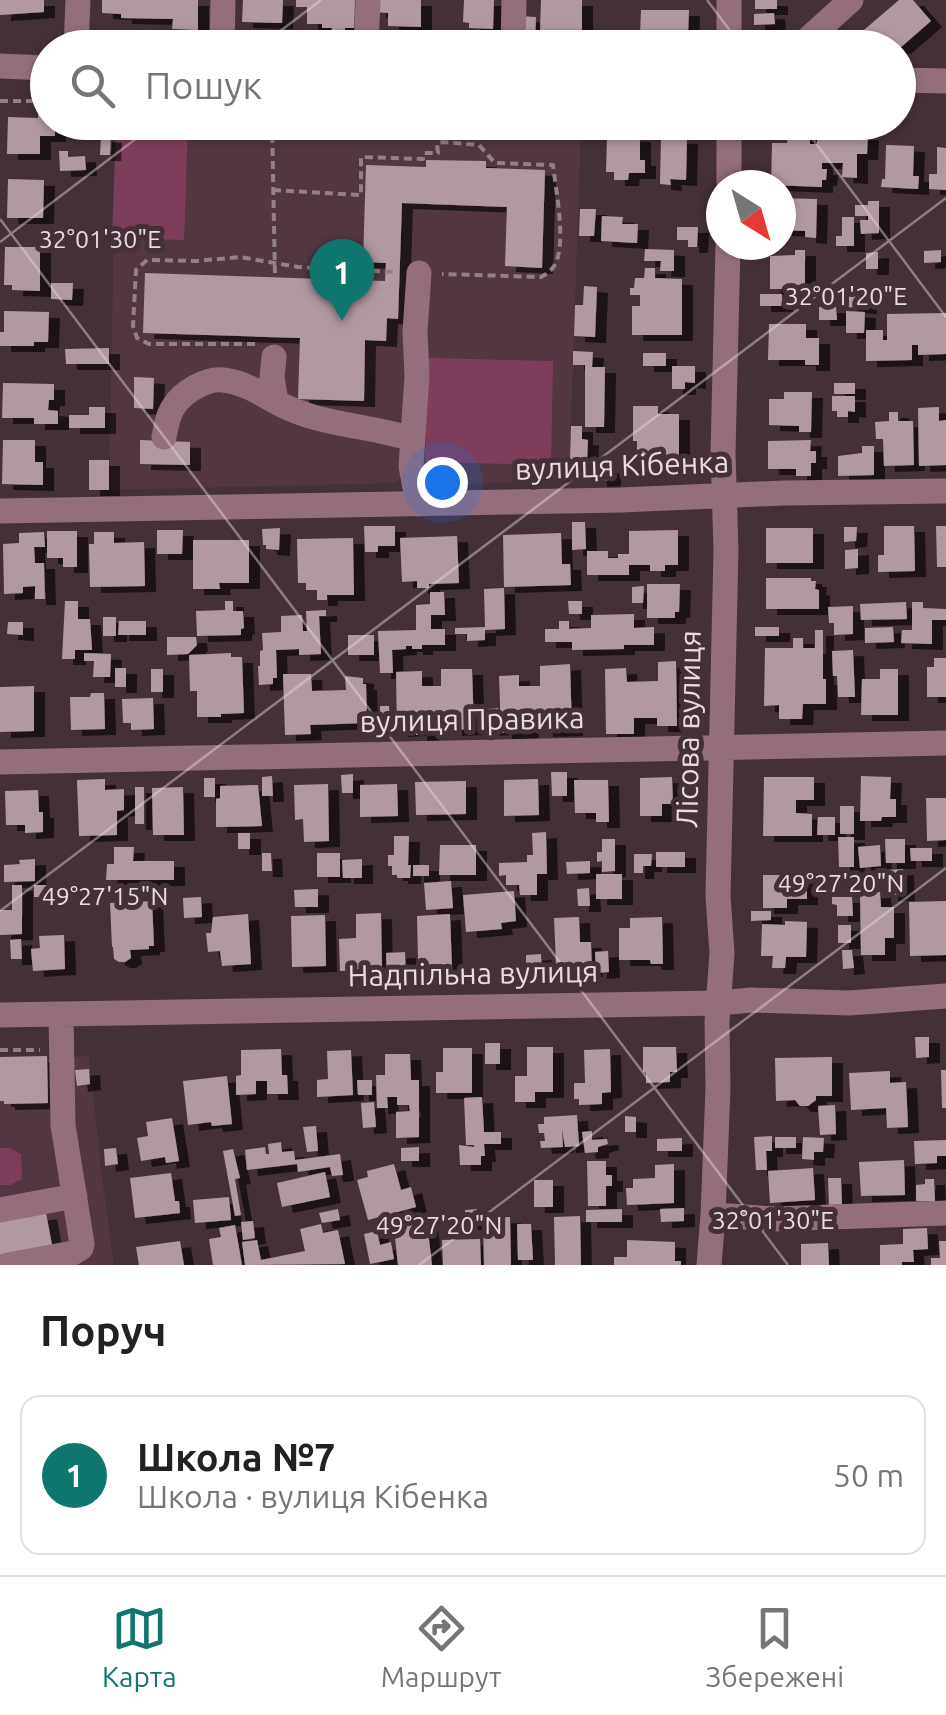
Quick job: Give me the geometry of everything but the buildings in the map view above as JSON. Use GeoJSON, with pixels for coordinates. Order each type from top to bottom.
{"type":"FeatureCollection","features":[{"type":"Feature","properties":{"kind":"street"},"geometry":{"type":"LineString","coordinates":[[77,30],[78,0]]}},
{"type":"Feature","properties":{"kind":"street"},"geometry":{"type":"LineString","coordinates":[[222,30],[223,0]]}},
{"type":"Feature","properties":{"kind":"street"},"geometry":{"type":"LineString","coordinates":[[367,30],[368,0]]}},
{"type":"Feature","properties":{"kind":"street"},"geometry":{"type":"LineString","coordinates":[[513,30],[514,0]]}},
{"type":"Feature","properties":{"kind":"street"},"geometry":{"type":"LineString","coordinates":[[729,0],[729,30]]}},
{"type":"Feature","properties":{"kind":"street"},"geometry":{"type":"LineString","coordinates":[[818,30],[851,0]]}},
{"type":"Feature","properties":{"kind":"street"},"geometry":{"type":"LineString","coordinates":[[0,66],[30,67]]}},
{"type":"Feature","properties":{"kind":"street"},"geometry":{"type":"LineString","coordinates":[[916,80],[946,80]]}},
{"type":"Feature","properties":{"kind":"street"},"geometry":{"type":"LineString","coordinates":[[729,140],[729,170]]}},
{"type":"Feature","properties":{"kind":"street","name":"Лісова вулиця"},"geometry":{"type":"LineString","coordinates":[[709,1265],[722,962],[718,896],[728,260]]}},
{"type":"Feature","properties":{"kind":"street"},"geometry":{"type":"LineString","coordinates":[[418,504],[410,466],[419,273]]}},
{"type":"Feature","properties":{"kind":"street"},"geometry":{"type":"LineString","coordinates":[[266,351],[276,402]]}},
{"type":"Feature","properties":{"kind":"street"},"geometry":{"type":"LineString","coordinates":[[164,437],[174,405],[192,389],[217,378],[236,382],[298,414],[412,439]]}},
{"type":"Feature","properties":{"kind":"street","name":"вулиця Кібенка"},"geometry":{"type":"LineString","coordinates":[[0,511],[946,491]]}},
{"type":"Feature","properties":{"kind":"street","name":"вулиця Правика"},"geometry":{"type":"LineString","coordinates":[[0,762],[946,742]]}},
{"type":"Feature","properties":{"kind":"street","name":"Надпільна вулиця"},"geometry":{"type":"LineString","coordinates":[[0,1015],[751,1000],[849,1004],[946,996]]}},
{"type":"Feature","properties":{"kind":"street"},"geometry":{"type":"LineString","coordinates":[[8,1265],[73,1252],[80,1248],[82,1239],[63,1125],[61,1014]]}},
{"type":"Feature","properties":{"kind":"street"},"geometry":{"type":"LineString","coordinates":[[0,1210],[75,1196]]}},
{"type":"Feature","properties":{"kind":"street"},"geometry":{"type":"LineString","coordinates":[[713,1215],[774,1219],[946,1213]]}},
{"type":"Feature","properties":{"kind":"path"},"geometry":{"type":"LineString","coordinates":[[0,101],[30,101]]}},
{"type":"Feature","properties":{"kind":"path"},"geometry":{"type":"LineString","coordinates":[[272,140],[275,277]]}},
{"type":"Feature","properties":{"kind":"path"},"geometry":{"type":"LineString","coordinates":[[266,351],[149,344],[136,338],[136,270],[147,260],[240,257],[275,264],[541,277],[550,272],[557,260],[560,232],[553,165],[495,163],[479,145],[444,142],[437,144],[438,153],[424,153],[423,159],[361,157],[361,195],[273,190]]}},
{"type":"Feature","properties":{"kind":"path"},"geometry":{"type":"LineString","coordinates":[[0,1050],[61,1050]]}},
{"type":"Feature","properties":{"kind":"shaded area"},"geometry":{"type":"Polygon","coordinates":[[[115,140],[187,140],[184,240],[112,238],[115,140]]]}},
{"type":"Feature","properties":{"kind":"shaded area"},"geometry":{"type":"Polygon","coordinates":[[[116,140],[580,140],[569,481],[430,485],[420,474],[404,474],[395,483],[109,490],[116,140]]]}},
{"type":"Feature","properties":{"kind":"shaded area"},"geometry":{"type":"Polygon","coordinates":[[[428,358],[553,361],[551,465],[425,462],[428,358]]]}},
{"type":"Feature","properties":{"kind":"shaded area"},"geometry":{"type":"Polygon","coordinates":[[[89,1056],[114,1265],[0,1265],[0,1057],[89,1056]]]}},
{"type":"Feature","properties":{"kind":"shaded area"},"geometry":{"type":"Polygon","coordinates":[[[0,1148],[21,1154],[22,1179],[10,1185],[0,1185],[0,1148]]]}},
{"type":"Feature","properties":{"kind":"place","name":"Школа №7"},"geometry":{"type":"Point","coordinates":[342,321]}}]}
